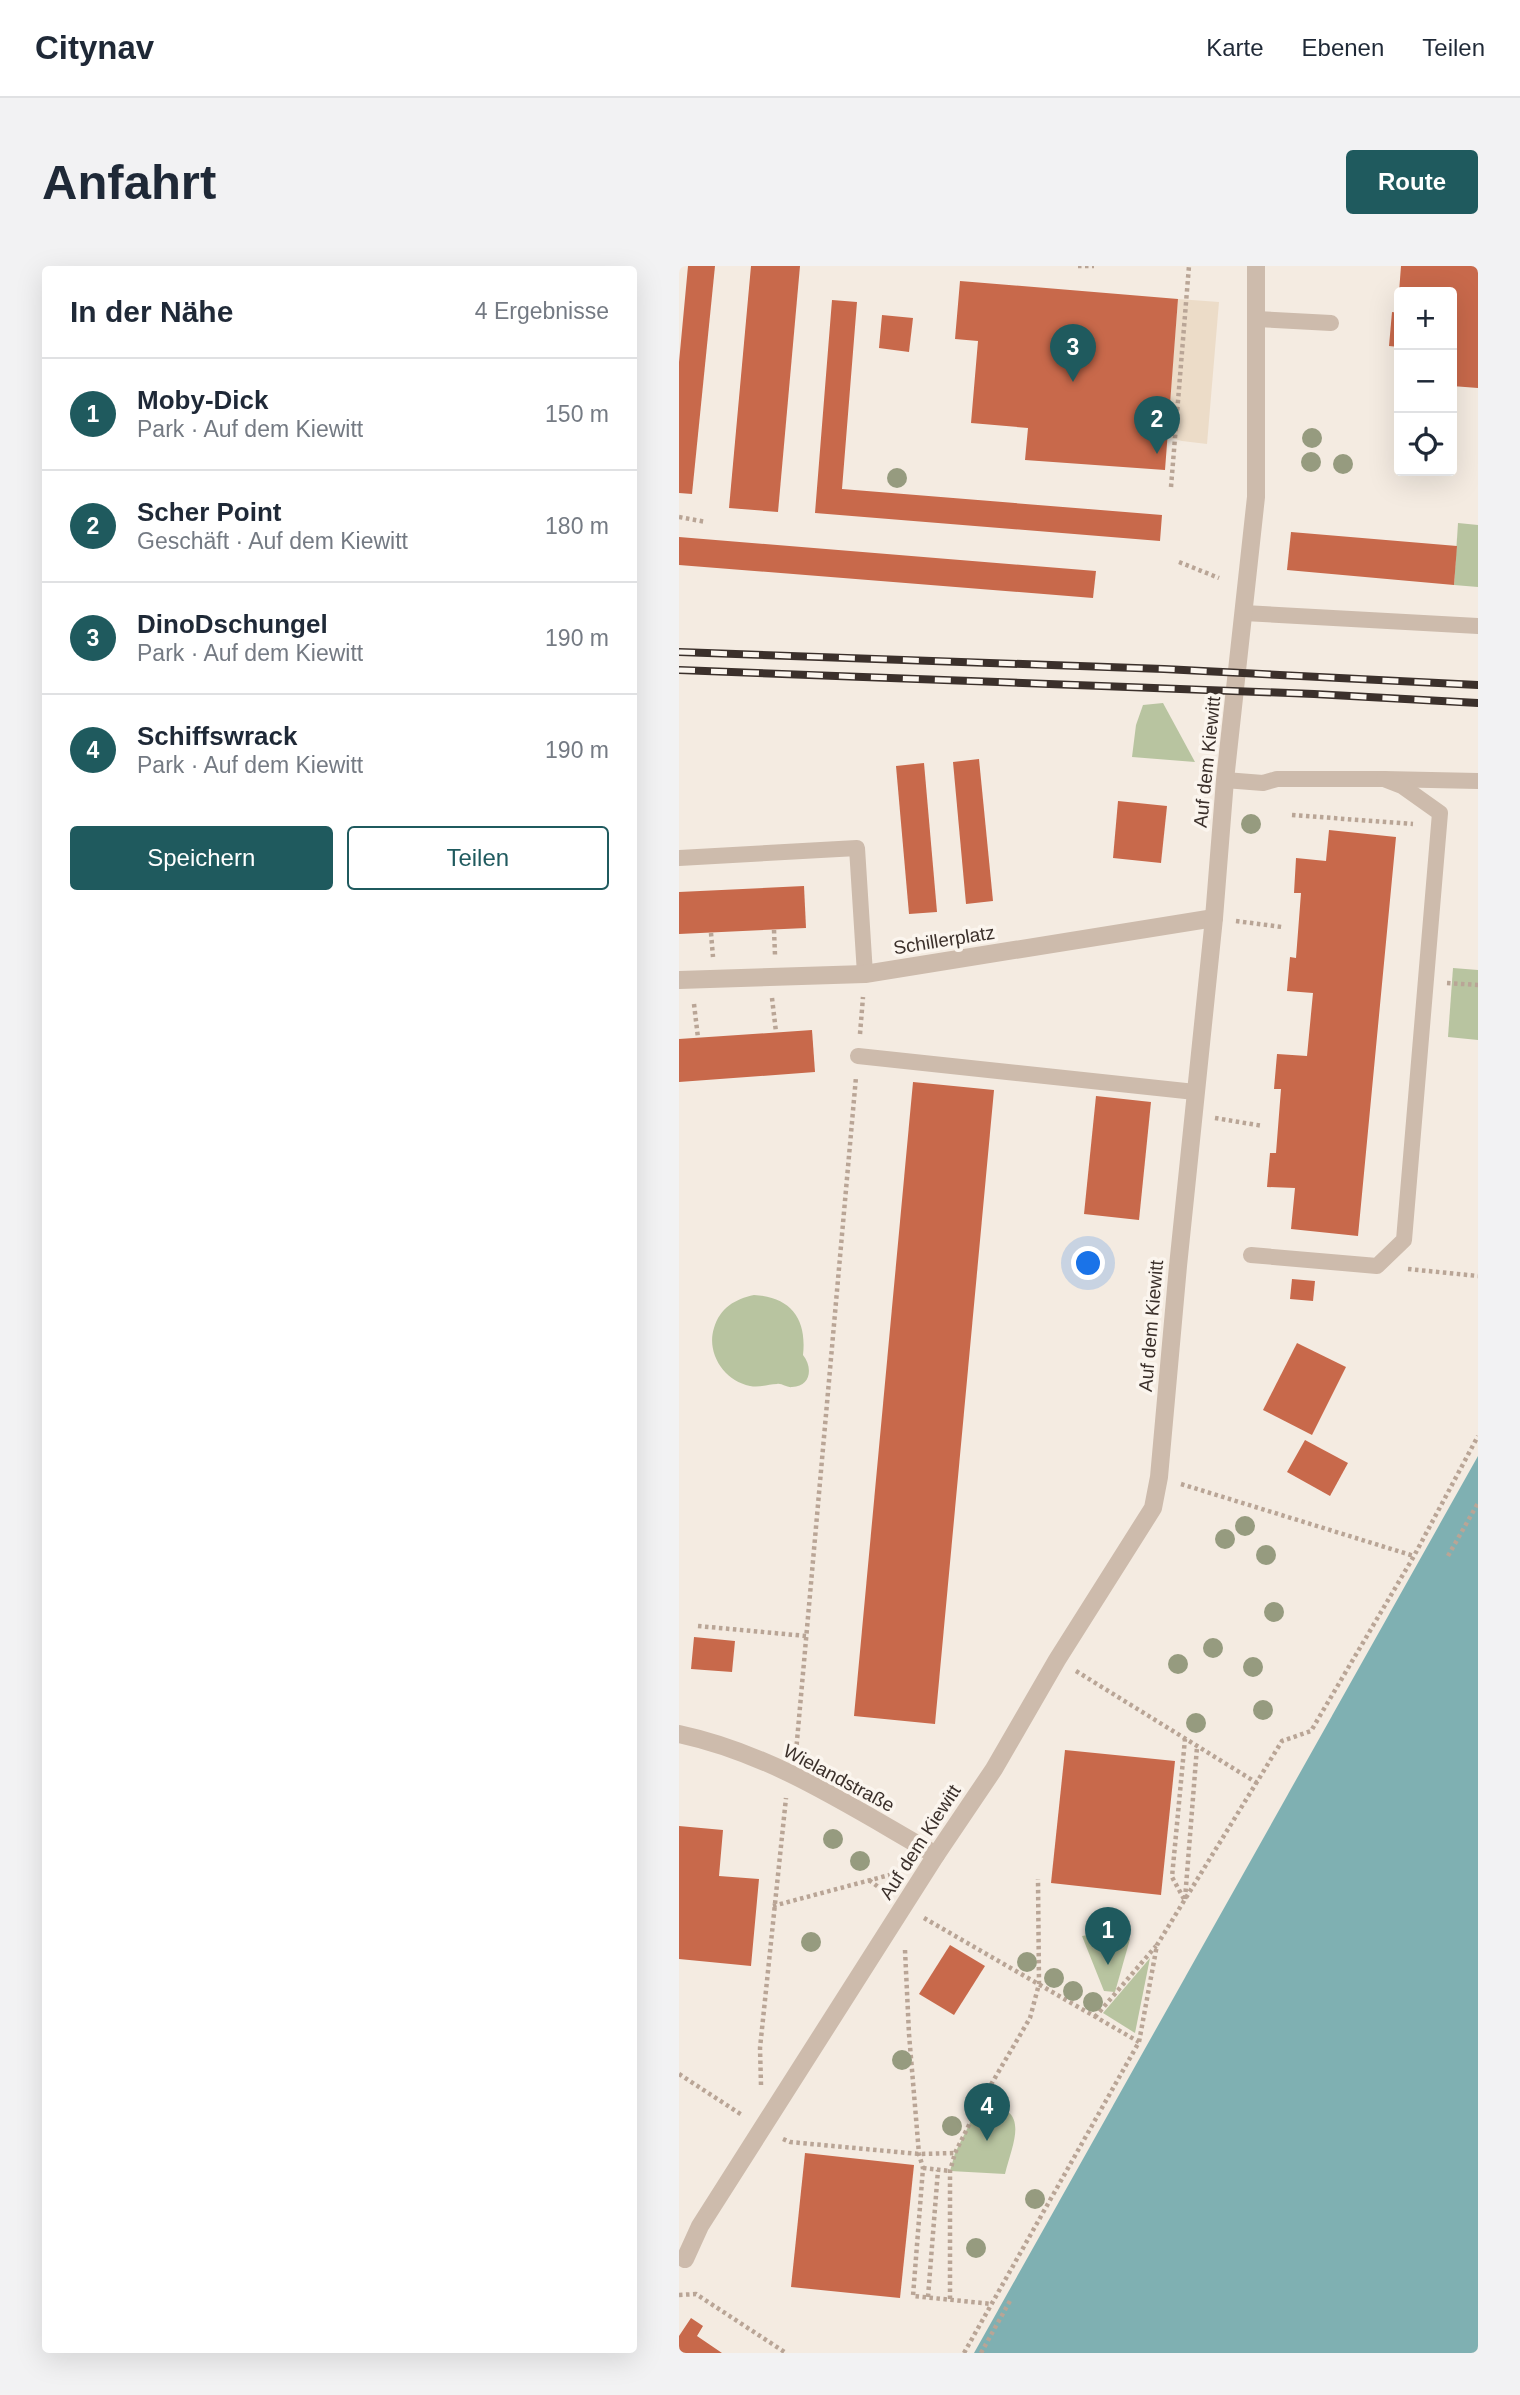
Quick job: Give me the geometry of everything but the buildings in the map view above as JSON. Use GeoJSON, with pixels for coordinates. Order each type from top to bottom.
{"type":"FeatureCollection","features":[{"type":"Feature","properties":{"kind":"street","name":"Auf dem Kiewitt"},"geometry":{"type":"LineString","coordinates":[[685,2259],[700,2226],[936,1854],[993,1769],[1057,1660],[1153,1508],[1159,1477],[1225,780],[1256,497],[1256,266]]}},
{"type":"Feature","properties":{"kind":"street","name":"Schillerplatz"},"geometry":{"type":"LineString","coordinates":[[685,980],[865,974],[1214,918]]}},
{"type":"Feature","properties":{"kind":"street","name":"Wielandstraße"},"geometry":{"type":"LineString","coordinates":[[679,1734],[712,1741],[794,1774],[936,1854]]}},
{"type":"Feature","properties":{"kind":"lane"},"geometry":{"type":"LineString","coordinates":[[1257,319],[1331,323]]}},
{"type":"Feature","properties":{"kind":"lane"},"geometry":{"type":"LineString","coordinates":[[1244,613],[1478,626]]}},
{"type":"Feature","properties":{"kind":"lane"},"geometry":{"type":"LineString","coordinates":[[1225,780],[1263,783],[1277,779],[1478,781]]}},
{"type":"Feature","properties":{"kind":"lane"},"geometry":{"type":"LineString","coordinates":[[1251,1255],[1377,1266],[1404,1240],[1440,813],[1402,786],[1384,779]]}},
{"type":"Feature","properties":{"kind":"lane"},"geometry":{"type":"LineString","coordinates":[[679,858],[857,848],[865,974]]}},
{"type":"Feature","properties":{"kind":"lane"},"geometry":{"type":"LineString","coordinates":[[858,1056],[1195,1092]]}},
{"type":"Feature","properties":{"kind":"path"},"geometry":{"type":"LineString","coordinates":[[1078,266],[1094,266]]}},
{"type":"Feature","properties":{"kind":"path"},"geometry":{"type":"LineString","coordinates":[[1171,487],[1189,266]]}},
{"type":"Feature","properties":{"kind":"path"},"geometry":{"type":"LineString","coordinates":[[679,517],[706,522]]}},
{"type":"Feature","properties":{"kind":"path"},"geometry":{"type":"LineString","coordinates":[[1179,562],[1219,578]]}},
{"type":"Feature","properties":{"kind":"path"},"geometry":{"type":"LineString","coordinates":[[1292,815],[1417,824]]}},
{"type":"Feature","properties":{"kind":"path"},"geometry":{"type":"LineString","coordinates":[[1214,918],[1282,927]]}},
{"type":"Feature","properties":{"kind":"path"},"geometry":{"type":"LineString","coordinates":[[761,2088],[760,2048],[773,1906],[786,1798],[794,1774],[865,974]]}},
{"type":"Feature","properties":{"kind":"path"},"geometry":{"type":"LineString","coordinates":[[770,977],[776,1032]]}},
{"type":"Feature","properties":{"kind":"path"},"geometry":{"type":"LineString","coordinates":[[685,980],[698,1038]]}},
{"type":"Feature","properties":{"kind":"path"},"geometry":{"type":"LineString","coordinates":[[1453,983],[1478,985]]}},
{"type":"Feature","properties":{"kind":"path"},"geometry":{"type":"LineString","coordinates":[[1193,1115],[1263,1126]]}},
{"type":"Feature","properties":{"kind":"path"},"geometry":{"type":"LineString","coordinates":[[1377,1266],[1478,1276]]}},
{"type":"Feature","properties":{"kind":"path"},"geometry":{"type":"LineString","coordinates":[[1095,2017],[1157,1945],[1282,1741],[1311,1731],[1414,1556],[1478,1436]]}},
{"type":"Feature","properties":{"kind":"path"},"geometry":{"type":"LineString","coordinates":[[1159,1477],[1414,1556]]}},
{"type":"Feature","properties":{"kind":"path"},"geometry":{"type":"LineString","coordinates":[[1448,1556],[1478,1503]]}},
{"type":"Feature","properties":{"kind":"path"},"geometry":{"type":"LineString","coordinates":[[698,1626],[806,1636]]}},
{"type":"Feature","properties":{"kind":"path"},"geometry":{"type":"LineString","coordinates":[[1057,1660],[1257,1783]]}},
{"type":"Feature","properties":{"kind":"path"},"geometry":{"type":"LineString","coordinates":[[1185,1739],[1172,1877],[1185,1900]]}},
{"type":"Feature","properties":{"kind":"path"},"geometry":{"type":"LineString","coordinates":[[1185,1900],[1197,1747]]}},
{"type":"Feature","properties":{"kind":"path"},"geometry":{"type":"LineString","coordinates":[[773,1906],[900,1872]]}},
{"type":"Feature","properties":{"kind":"path"},"geometry":{"type":"LineString","coordinates":[[950,2300],[950,2171],[955,2153],[979,2105],[1030,2018],[1039,1984],[1038,1878]]}},
{"type":"Feature","properties":{"kind":"path"},"geometry":{"type":"LineString","coordinates":[[930,1922],[1139,2042]]}},
{"type":"Feature","properties":{"kind":"path"},"geometry":{"type":"LineString","coordinates":[[964,2353],[1139,2042],[1157,1945]]}},
{"type":"Feature","properties":{"kind":"path"},"geometry":{"type":"LineString","coordinates":[[905,1948],[908,2034],[922,2168],[913,2296],[992,2304]]}},
{"type":"Feature","properties":{"kind":"path"},"geometry":{"type":"LineString","coordinates":[[679,2074],[762,2128],[790,2142],[919,2154],[955,2153]]}},
{"type":"Feature","properties":{"kind":"path"},"geometry":{"type":"LineString","coordinates":[[922,2168],[950,2171]]}},
{"type":"Feature","properties":{"kind":"path"},"geometry":{"type":"LineString","coordinates":[[928,2297],[938,2170]]}},
{"type":"Feature","properties":{"kind":"path"},"geometry":{"type":"LineString","coordinates":[[679,2295],[696,2294],[786,2353]]}},
{"type":"Feature","properties":{"kind":"path"},"geometry":{"type":"LineString","coordinates":[[981,2353],[1011,2299]]}},
{"type":"Feature","properties":{"kind":"green space"},"geometry":{"type":"Polygon","coordinates":[[[1458,523],[1478,525],[1478,587],[1454,585],[1458,523]]]}},
{"type":"Feature","properties":{"kind":"green space"},"geometry":{"type":"Polygon","coordinates":[[[1163,703],[1195,762],[1132,757],[1136,725],[1143,705],[1163,703]]]}},
{"type":"Feature","properties":{"kind":"green space"},"geometry":{"type":"Polygon","coordinates":[[[1453,968],[1478,970],[1478,1040],[1448,1037],[1453,968]]]}},
{"type":"Feature","properties":{"kind":"green space"},"geometry":{"type":"Polygon","coordinates":[[[754,1295],[778,1300],[787,1305],[799,1321],[804,1342],[803,1355],[809,1370],[803,1384],[790,1387],[779,1384],[750,1386],[732,1378],[719,1364],[712,1337],[720,1315],[729,1306],[754,1295]]]}},
{"type":"Feature","properties":{"kind":"green space"},"geometry":{"type":"Polygon","coordinates":[[[1106,1932],[1130,1939],[1115,1992],[1104,1991],[1082,1936],[1106,1932]]]}},
{"type":"Feature","properties":{"kind":"green space"},"geometry":{"type":"Polygon","coordinates":[[[1150,1958],[1135,2033],[1103,2013],[1150,1958]]]}},
{"type":"Feature","properties":{"kind":"green space"},"geometry":{"type":"Polygon","coordinates":[[[979,2105],[1007,2111],[1013,2118],[1015,2137],[1005,2174],[950,2171],[955,2153],[979,2105]]]}},
{"type":"Feature","properties":{"kind":"shaded area"},"geometry":{"type":"Polygon","coordinates":[[[1178,299],[1219,302],[1207,444],[1167,437],[1178,299]]]}},
{"type":"Feature","properties":{"kind":"water"},"geometry":{"type":"Polygon","coordinates":[[[1478,1456],[1478,2353],[974,2353],[1478,1456]]]}},
{"type":"Feature","properties":{"kind":"railway"},"geometry":{"type":"LineString","coordinates":[[679,652],[1164,669],[1478,685]]}},
{"type":"Feature","properties":{"kind":"railway"},"geometry":{"type":"LineString","coordinates":[[679,670],[1314,694],[1478,703]]}},
{"type":"Feature","properties":{"kind":"place","name":"DinoDschungel"},"geometry":{"type":"Point","coordinates":[1073,382]}},
{"type":"Feature","properties":{"kind":"place","name":"Scher Point"},"geometry":{"type":"Point","coordinates":[1157,454]}},
{"type":"Feature","properties":{"kind":"place","name":"Moby-Dick"},"geometry":{"type":"Point","coordinates":[1108,1965]}},
{"type":"Feature","properties":{"kind":"place","name":"Schiffswrack"},"geometry":{"type":"Point","coordinates":[987,2141]}}]}
